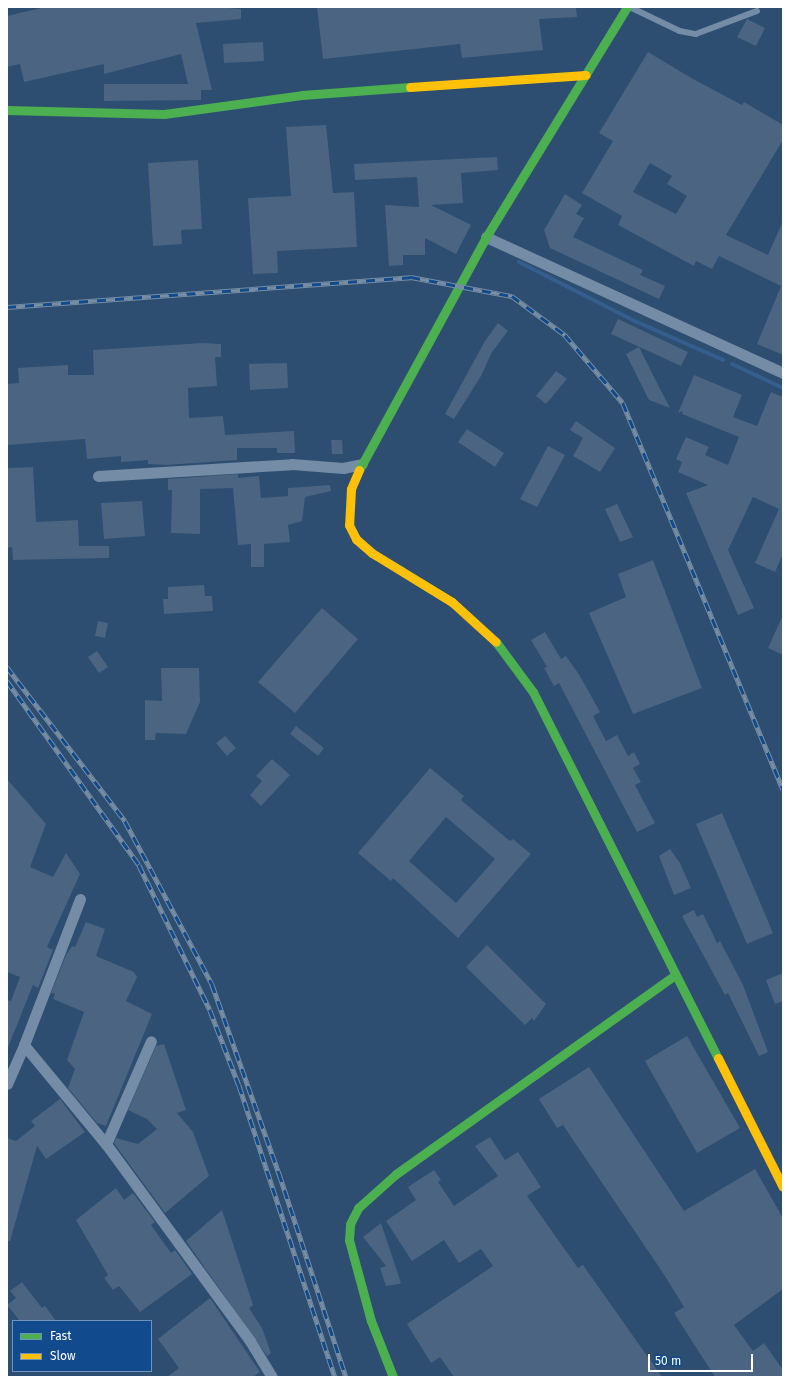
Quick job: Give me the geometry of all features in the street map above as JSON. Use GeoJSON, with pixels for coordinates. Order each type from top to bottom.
{"type":"FeatureCollection","features":[{"type":"Feature","properties":{"kind":"street"},"geometry":{"type":"LineString","coordinates":[[627,7],[486,237],[362,464],[351,489],[348,507],[349,525],[356,539],[372,553],[452,602],[485,629],[512,660],[533,692],[783,1187]]}},
{"type":"Feature","properties":{"kind":"street"},"geometry":{"type":"LineString","coordinates":[[7,110],[164,114],[302,95],[586,75]]}},
{"type":"Feature","properties":{"kind":"street"},"geometry":{"type":"LineString","coordinates":[[486,237],[783,373]]}},
{"type":"Feature","properties":{"kind":"street"},"geometry":{"type":"LineString","coordinates":[[98,476],[292,464],[343,468],[362,464]]}},
{"type":"Feature","properties":{"kind":"street"},"geometry":{"type":"LineString","coordinates":[[7,1084],[24,1045],[80,899]]}},
{"type":"Feature","properties":{"kind":"street"},"geometry":{"type":"LineString","coordinates":[[393,1377],[371,1321],[349,1240],[352,1217],[358,1208],[396,1174],[675,975]]}},
{"type":"Feature","properties":{"kind":"street"},"geometry":{"type":"LineString","coordinates":[[106,1144],[151,1041]]}},
{"type":"Feature","properties":{"kind":"street"},"geometry":{"type":"LineString","coordinates":[[24,1045],[106,1144],[250,1341],[272,1377]]}},
{"type":"Feature","properties":{"kind":"lane"},"geometry":{"type":"LineString","coordinates":[[630,7],[680,31],[696,34],[757,11]]}},
{"type":"Feature","properties":{"kind":"building"},"geometry":{"type":"Polygon","coordinates":[[[45,7],[216,7],[241,9],[241,19],[196,23],[212,90],[201,90],[201,100],[104,101],[104,84],[188,84],[181,54],[104,74],[104,64],[24,82],[20,64],[7,67],[7,16],[45,7]]]}},
{"type":"Feature","properties":{"kind":"building"},"geometry":{"type":"Polygon","coordinates":[[[317,7],[576,7],[577,17],[539,19],[543,50],[462,58],[460,44],[323,59],[317,7]]]}},
{"type":"Feature","properties":{"kind":"building"},"geometry":{"type":"Polygon","coordinates":[[[747,19],[765,28],[756,46],[737,37],[747,19]]]}},
{"type":"Feature","properties":{"kind":"building"},"geometry":{"type":"Polygon","coordinates":[[[263,42],[264,61],[224,63],[223,44],[263,42]]]}},
{"type":"Feature","properties":{"kind":"building"},"geometry":{"type":"Polygon","coordinates":[[[648,52],[693,79],[742,105],[744,102],[783,125],[783,140],[726,235],[768,255],[783,221],[783,355],[757,344],[781,286],[719,256],[712,269],[696,261],[694,266],[618,225],[622,216],[582,193],[613,141],[599,133],[648,52]],[[650,163],[633,192],[676,214],[687,196],[667,184],[672,176],[650,163]]]}},
{"type":"Feature","properties":{"kind":"building"},"geometry":{"type":"Polygon","coordinates":[[[326,125],[333,193],[354,192],[357,247],[277,251],[278,273],[253,274],[248,198],[291,196],[286,127],[326,125]]]}},
{"type":"Feature","properties":{"kind":"building"},"geometry":{"type":"Polygon","coordinates":[[[497,157],[498,170],[461,173],[463,203],[431,205],[471,225],[456,254],[425,238],[425,255],[403,255],[403,265],[389,266],[385,205],[419,207],[417,177],[355,180],[354,164],[497,157]]]}},
{"type":"Feature","properties":{"kind":"building"},"geometry":{"type":"Polygon","coordinates":[[[198,160],[202,229],[181,230],[182,244],[153,246],[148,163],[198,160]]]}},
{"type":"Feature","properties":{"kind":"building"},"geometry":{"type":"Polygon","coordinates":[[[565,194],[582,205],[576,214],[584,218],[573,237],[643,270],[640,275],[665,286],[659,299],[550,248],[544,230],[565,194]]]}},
{"type":"Feature","properties":{"kind":"building"},"geometry":{"type":"Polygon","coordinates":[[[618,319],[688,352],[681,366],[611,334],[618,319]]]}},
{"type":"Feature","properties":{"kind":"building"},"geometry":{"type":"Polygon","coordinates":[[[498,323],[508,331],[492,352],[481,376],[454,419],[445,414],[485,341],[498,323]]]}},
{"type":"Feature","properties":{"kind":"building"},"geometry":{"type":"Polygon","coordinates":[[[203,343],[221,344],[221,357],[215,357],[217,386],[188,388],[189,418],[223,416],[225,435],[294,431],[295,453],[277,453],[277,448],[237,448],[237,460],[167,465],[148,464],[148,460],[121,462],[121,456],[87,459],[85,439],[7,445],[7,384],[19,383],[18,368],[68,365],[68,375],[94,375],[93,350],[203,343]]]}},
{"type":"Feature","properties":{"kind":"building"},"geometry":{"type":"Polygon","coordinates":[[[639,347],[670,408],[649,400],[626,354],[639,347]]]}},
{"type":"Feature","properties":{"kind":"building"},"geometry":{"type":"Polygon","coordinates":[[[287,363],[288,388],[250,390],[249,364],[287,363]]]}},
{"type":"Feature","properties":{"kind":"building"},"geometry":{"type":"Polygon","coordinates":[[[556,371],[567,379],[546,404],[536,396],[556,371]]]}},
{"type":"Feature","properties":{"kind":"building"},"geometry":{"type":"Polygon","coordinates":[[[694,375],[742,395],[733,417],[757,426],[771,392],[783,397],[783,554],[775,572],[755,563],[779,509],[753,497],[728,550],[754,608],[738,615],[686,493],[708,485],[678,472],[682,462],[676,459],[686,437],[709,447],[705,455],[728,465],[739,437],[682,414],[683,411],[678,413],[694,375]]]}},
{"type":"Feature","properties":{"kind":"building"},"geometry":{"type":"Polygon","coordinates":[[[576,421],[615,448],[600,472],[573,456],[583,438],[570,430],[576,421]]]}},
{"type":"Feature","properties":{"kind":"building"},"geometry":{"type":"Polygon","coordinates":[[[467,429],[504,453],[495,467],[458,442],[467,429]]]}},
{"type":"Feature","properties":{"kind":"building"},"geometry":{"type":"Polygon","coordinates":[[[331,440],[342,440],[343,454],[332,454],[331,440]]]}},
{"type":"Feature","properties":{"kind":"building"},"geometry":{"type":"Polygon","coordinates":[[[548,446],[565,455],[537,507],[520,499],[548,446]]]}},
{"type":"Feature","properties":{"kind":"building"},"geometry":{"type":"Polygon","coordinates":[[[33,467],[36,522],[78,520],[79,546],[109,546],[109,558],[13,560],[12,547],[7,548],[7,468],[33,467]]]}},
{"type":"Feature","properties":{"kind":"building"},"geometry":{"type":"Polygon","coordinates":[[[238,474],[238,478],[259,476],[261,498],[288,496],[288,488],[330,485],[331,491],[305,497],[302,521],[288,525],[290,542],[264,544],[264,567],[251,567],[251,544],[238,545],[233,488],[200,489],[200,534],[171,533],[172,490],[168,490],[168,479],[238,474]]]}},
{"type":"Feature","properties":{"kind":"building"},"geometry":{"type":"Polygon","coordinates":[[[142,501],[145,536],[104,539],[101,503],[142,501]]]}},
{"type":"Feature","properties":{"kind":"building"},"geometry":{"type":"Polygon","coordinates":[[[617,504],[633,537],[620,542],[605,509],[617,504]]]}},
{"type":"Feature","properties":{"kind":"building"},"geometry":{"type":"Polygon","coordinates":[[[653,560],[702,688],[633,714],[589,613],[626,597],[618,574],[653,560]]]}},
{"type":"Feature","properties":{"kind":"building"},"geometry":{"type":"Polygon","coordinates":[[[204,585],[205,596],[212,596],[213,611],[164,614],[163,599],[168,599],[168,587],[204,585]]]}},
{"type":"Feature","properties":{"kind":"building"},"geometry":{"type":"Polygon","coordinates":[[[322,608],[358,639],[295,713],[258,682],[322,608]]]}},
{"type":"Feature","properties":{"kind":"building"},"geometry":{"type":"Polygon","coordinates":[[[783,615],[783,655],[768,648],[783,615]]]}},
{"type":"Feature","properties":{"kind":"building"},"geometry":{"type":"Polygon","coordinates":[[[98,621],[108,623],[105,638],[95,636],[98,621]]]}},
{"type":"Feature","properties":{"kind":"building"},"geometry":{"type":"Polygon","coordinates":[[[545,632],[561,659],[566,656],[580,676],[600,712],[593,716],[606,741],[617,735],[628,756],[634,752],[640,764],[633,768],[641,782],[635,785],[655,823],[637,832],[559,683],[554,686],[544,668],[547,667],[531,640],[545,632]]]}},
{"type":"Feature","properties":{"kind":"building"},"geometry":{"type":"Polygon","coordinates":[[[97,651],[108,667],[99,673],[88,657],[97,651]]]}},
{"type":"Feature","properties":{"kind":"building"},"geometry":{"type":"Polygon","coordinates":[[[161,668],[199,668],[200,702],[186,734],[156,733],[155,740],[145,740],[145,700],[162,701],[161,668]]]}},
{"type":"Feature","properties":{"kind":"building"},"geometry":{"type":"Polygon","coordinates":[[[296,726],[324,748],[318,756],[290,734],[296,726]]]}},
{"type":"Feature","properties":{"kind":"building"},"geometry":{"type":"Polygon","coordinates":[[[225,736],[236,748],[227,756],[216,743],[225,736]]]}},
{"type":"Feature","properties":{"kind":"building"},"geometry":{"type":"Polygon","coordinates":[[[272,759],[290,775],[261,806],[250,795],[262,781],[256,776],[272,759]]]}},
{"type":"Feature","properties":{"kind":"building"},"geometry":{"type":"Polygon","coordinates":[[[430,768],[464,796],[461,800],[510,841],[513,839],[531,854],[458,938],[393,878],[391,881],[358,853],[430,768]],[[446,817],[409,861],[456,903],[495,859],[446,817]]]}},
{"type":"Feature","properties":{"kind":"building"},"geometry":{"type":"Polygon","coordinates":[[[7,779],[46,824],[30,867],[53,877],[66,853],[80,874],[47,947],[53,950],[38,988],[33,985],[7,1050],[7,1000],[11,1001],[20,977],[7,972],[7,779]]]}},
{"type":"Feature","properties":{"kind":"building"},"geometry":{"type":"Polygon","coordinates":[[[722,813],[773,933],[747,944],[696,824],[722,813]]]}},
{"type":"Feature","properties":{"kind":"building"},"geometry":{"type":"Polygon","coordinates":[[[670,849],[680,863],[691,888],[674,895],[659,856],[670,849]]]}},
{"type":"Feature","properties":{"kind":"building"},"geometry":{"type":"Polygon","coordinates":[[[694,910],[697,917],[703,914],[717,943],[720,941],[743,985],[768,1052],[759,1056],[728,993],[725,995],[682,916],[694,910]]]}},
{"type":"Feature","properties":{"kind":"building"},"geometry":{"type":"Polygon","coordinates":[[[86,922],[105,929],[96,956],[134,972],[137,977],[126,1001],[152,1014],[106,1126],[97,1123],[68,1088],[75,1069],[67,1060],[84,1012],[53,999],[55,994],[51,993],[66,955],[72,946],[75,947],[86,922]]]}},
{"type":"Feature","properties":{"kind":"building"},"geometry":{"type":"Polygon","coordinates":[[[487,945],[546,1004],[534,1021],[532,1018],[525,1025],[466,967],[487,945]]]}},
{"type":"Feature","properties":{"kind":"building"},"geometry":{"type":"Polygon","coordinates":[[[783,973],[783,1001],[775,1004],[766,980],[783,973]]]}},
{"type":"Feature","properties":{"kind":"building"},"geometry":{"type":"Polygon","coordinates":[[[687,1036],[740,1128],[697,1153],[645,1061],[687,1036]]]}},
{"type":"Feature","properties":{"kind":"building"},"geometry":{"type":"Polygon","coordinates":[[[164,1044],[186,1110],[177,1113],[193,1132],[209,1176],[165,1213],[114,1143],[116,1138],[138,1144],[157,1129],[147,1119],[128,1110],[156,1046],[164,1044]]]}},
{"type":"Feature","properties":{"kind":"building"},"geometry":{"type":"Polygon","coordinates":[[[589,1067],[684,1211],[755,1169],[783,1218],[783,1289],[734,1325],[753,1351],[764,1343],[783,1370],[783,1377],[715,1377],[674,1313],[684,1307],[663,1273],[563,1125],[557,1128],[539,1099],[589,1067]]]}},
{"type":"Feature","properties":{"kind":"building"},"geometry":{"type":"Polygon","coordinates":[[[60,1099],[85,1132],[46,1159],[37,1146],[10,1241],[7,1241],[7,1138],[16,1141],[35,1126],[31,1121],[60,1099]]]}},
{"type":"Feature","properties":{"kind":"building"},"geometry":{"type":"Polygon","coordinates":[[[490,1137],[505,1160],[518,1152],[541,1187],[527,1196],[578,1268],[583,1265],[662,1377],[454,1377],[440,1357],[431,1363],[407,1324],[493,1266],[481,1249],[459,1263],[444,1240],[412,1261],[386,1221],[416,1200],[408,1187],[434,1170],[441,1180],[438,1182],[454,1206],[498,1176],[475,1146],[490,1137]]]}},
{"type":"Feature","properties":{"kind":"building"},"geometry":{"type":"Polygon","coordinates":[[[116,1188],[124,1200],[133,1193],[155,1222],[151,1225],[171,1253],[175,1250],[192,1274],[140,1312],[119,1286],[113,1290],[104,1278],[108,1275],[76,1220],[116,1188]]]}},
{"type":"Feature","properties":{"kind":"building"},"geometry":{"type":"Polygon","coordinates":[[[222,1210],[253,1305],[249,1308],[262,1328],[271,1353],[267,1356],[186,1241],[222,1210]]]}},
{"type":"Feature","properties":{"kind":"building"},"geometry":{"type":"Polygon","coordinates":[[[381,1223],[401,1283],[399,1284],[386,1286],[380,1268],[386,1266],[363,1237],[381,1223]]]}},
{"type":"Feature","properties":{"kind":"building"},"geometry":{"type":"Polygon","coordinates":[[[22,1282],[42,1308],[45,1306],[55,1320],[19,1320],[7,1305],[16,1298],[10,1291],[22,1282]]]}},
{"type":"Feature","properties":{"kind":"building"},"geometry":{"type":"Polygon","coordinates":[[[210,1298],[260,1372],[253,1377],[167,1377],[179,1368],[158,1339],[210,1298]]]}},
{"type":"Feature","properties":{"kind":"waterway"},"geometry":{"type":"LineString","coordinates":[[519,262],[637,322],[723,360]]}},
{"type":"Feature","properties":{"kind":"waterway"},"geometry":{"type":"LineString","coordinates":[[732,364],[783,388]]}},
{"type":"Feature","properties":{"kind":"railway"},"geometry":{"type":"LineString","coordinates":[[7,307],[411,277],[512,296],[565,335],[623,403],[783,789]]}},
{"type":"Feature","properties":{"kind":"railway"},"geometry":{"type":"LineString","coordinates":[[7,667],[125,821],[212,984],[279,1173],[346,1377]]}},
{"type":"Feature","properties":{"kind":"railway"},"geometry":{"type":"LineString","coordinates":[[7,681],[139,865],[210,1010],[239,1085],[335,1377]]}},
{"type":"Feature","properties":{"kind":"traffic: fast"},"geometry":{"type":"LineString","coordinates":[[359,470],[486,237],[627,7]]}},
{"type":"Feature","properties":{"kind":"traffic: fast"},"geometry":{"type":"LineString","coordinates":[[7,110],[164,114],[302,95],[410,87]]}},
{"type":"Feature","properties":{"kind":"traffic: fast"},"geometry":{"type":"LineString","coordinates":[[496,642],[533,692],[718,1058]]}},
{"type":"Feature","properties":{"kind":"traffic: fast"},"geometry":{"type":"LineString","coordinates":[[393,1377],[371,1321],[349,1240],[350,1224],[358,1208],[396,1174],[675,975]]}},
{"type":"Feature","properties":{"kind":"traffic: slow"},"geometry":{"type":"LineString","coordinates":[[410,87],[586,75]]}},
{"type":"Feature","properties":{"kind":"traffic: slow"},"geometry":{"type":"LineString","coordinates":[[359,470],[351,489],[349,525],[356,539],[372,553],[452,602],[496,642]]}},
{"type":"Feature","properties":{"kind":"traffic: slow"},"geometry":{"type":"LineString","coordinates":[[718,1058],[783,1187]]}}]}
